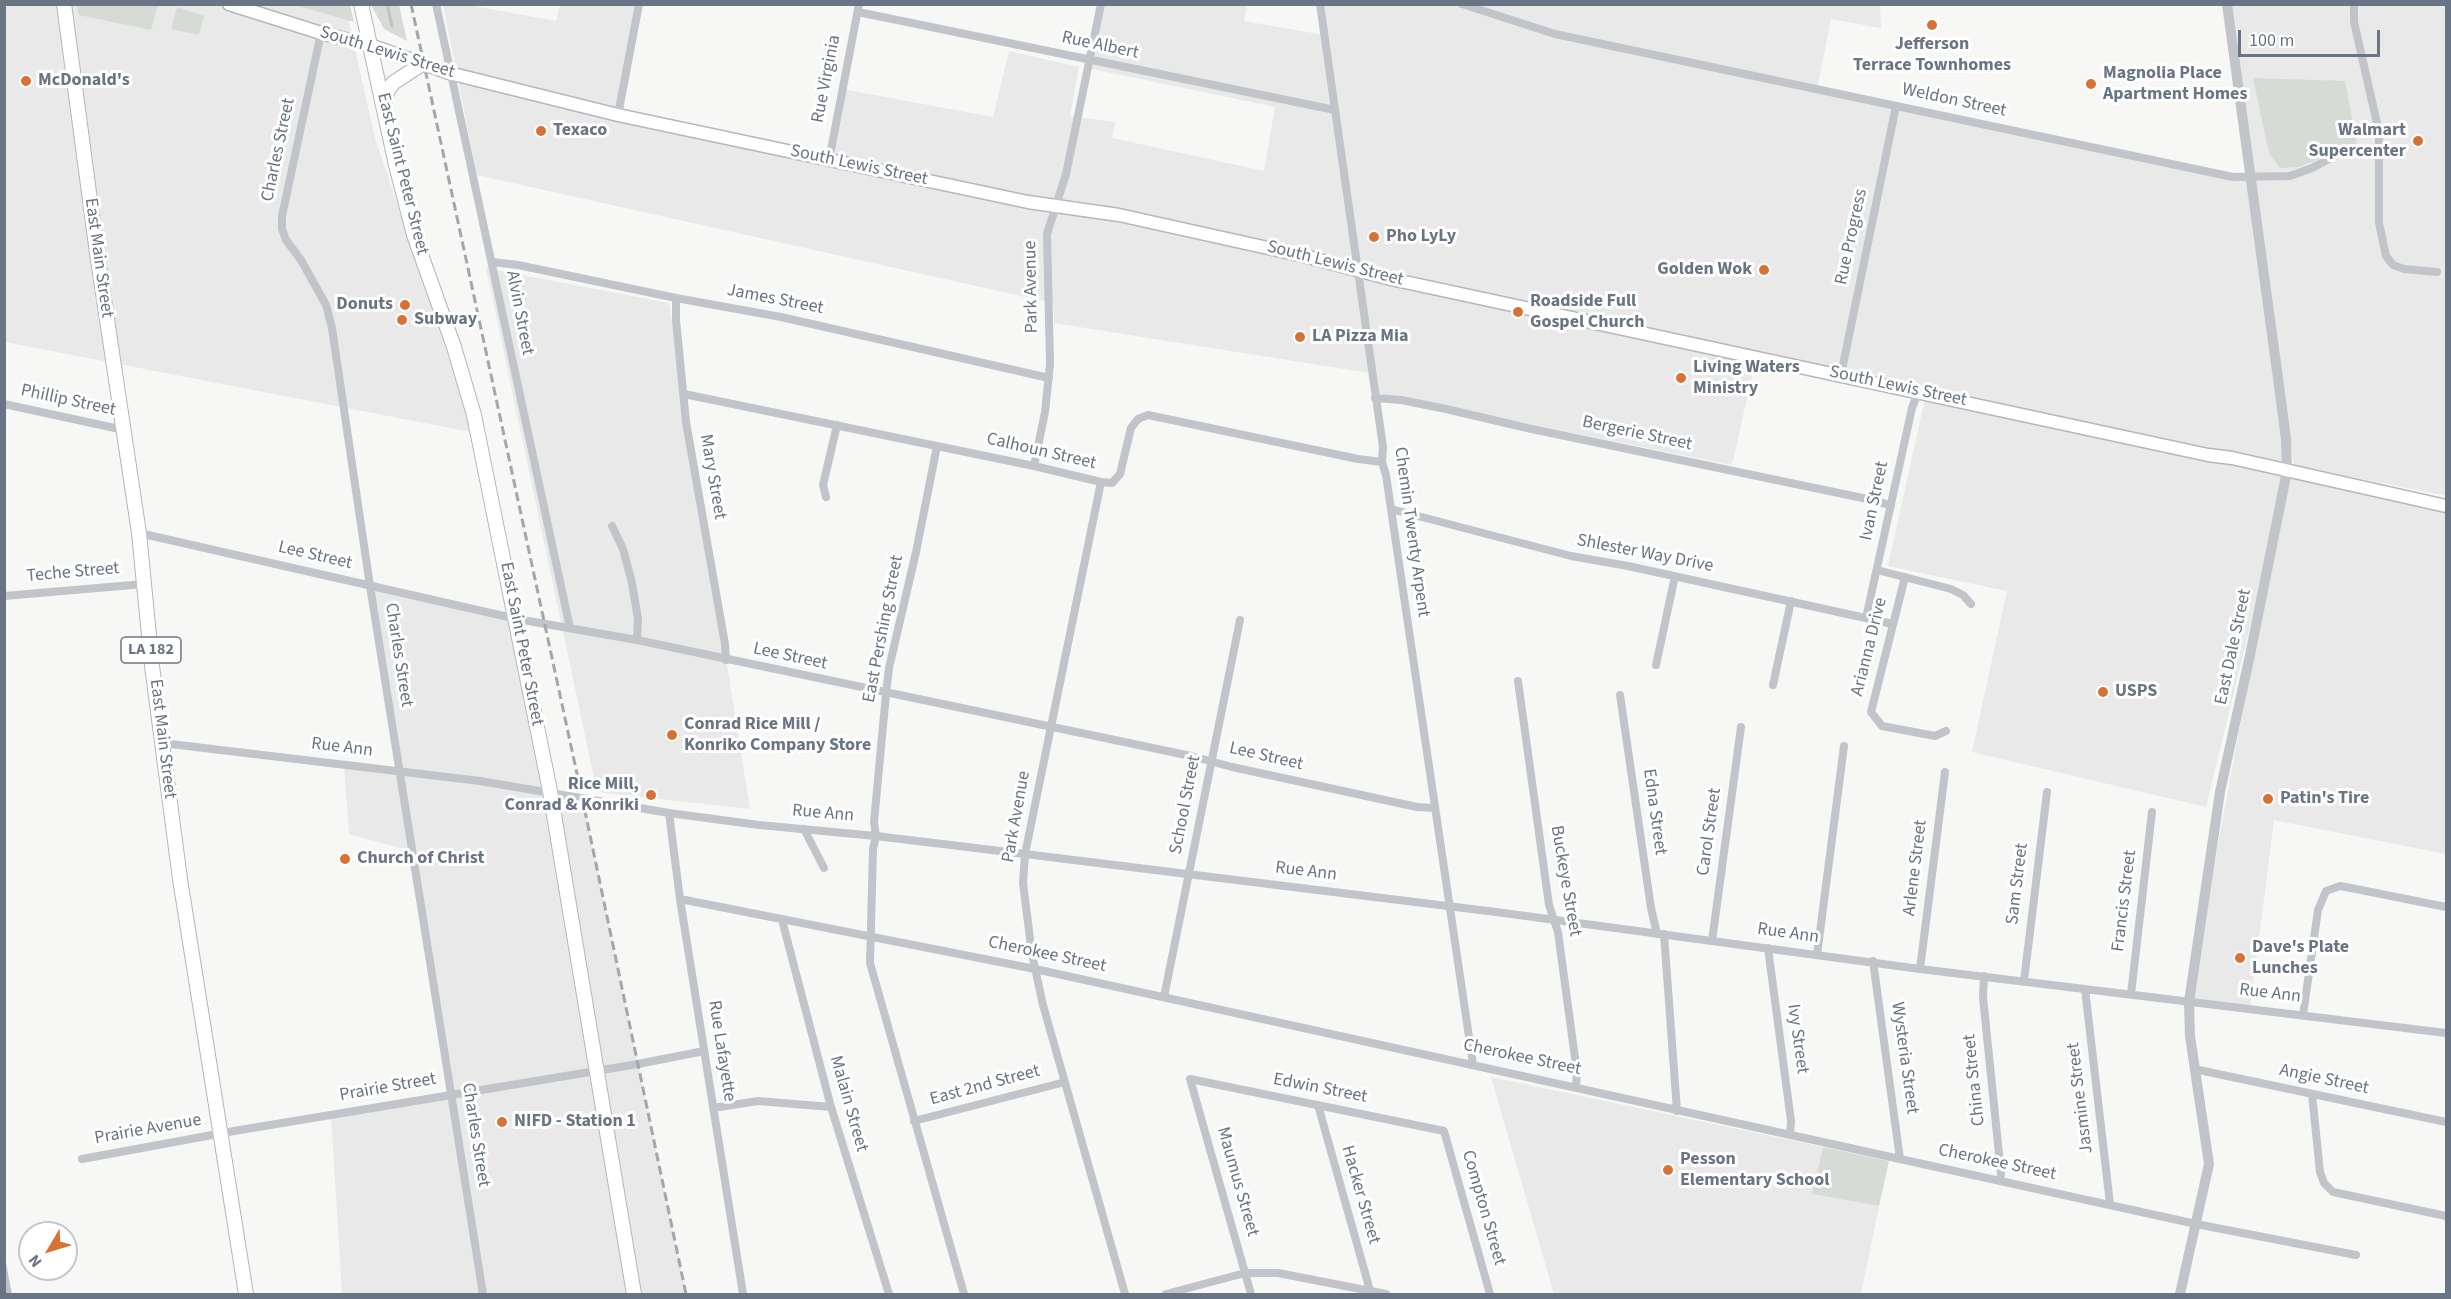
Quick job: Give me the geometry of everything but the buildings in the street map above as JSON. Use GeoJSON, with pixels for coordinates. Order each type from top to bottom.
{"type":"FeatureCollection","features":[{"type":"Feature","properties":{"kind":"main road","name":"East Main Street"},"geometry":{"type":"LineString","coordinates":[[64,4],[97,253],[139,533],[162,743],[180,879],[246,1294]]}},
{"type":"Feature","properties":{"kind":"main road","name":"South Lewis Street"},"geometry":{"type":"LineString","coordinates":[[229,4],[321,33],[370,45],[450,73],[618,115],[1028,202],[1119,215],[1356,268],[1391,279],[2446,506]]}},
{"type":"Feature","properties":{"kind":"main road","name":"East Saint Peter Street"},"geometry":{"type":"LineString","coordinates":[[361,4],[396,165],[414,235],[454,347],[474,415],[550,791],[634,1294]]}},
{"type":"Feature","properties":{"kind":"main road"},"geometry":{"type":"LineString","coordinates":[[383,106],[393,83],[422,64]]}},
{"type":"Feature","properties":{"kind":"street","name":"Alvin Street"},"geometry":{"type":"LineString","coordinates":[[436,4],[570,628]]}},
{"type":"Feature","properties":{"kind":"street"},"geometry":{"type":"LineString","coordinates":[[618,115],[639,4]]}},
{"type":"Feature","properties":{"kind":"street","name":"Park Avenue"},"geometry":{"type":"LineString","coordinates":[[1034,465],[1046,412],[1049,378],[1047,234],[1066,174],[1101,4]]}},
{"type":"Feature","properties":{"kind":"street","name":"Chemin Twenty Arpent"},"geometry":{"type":"LineString","coordinates":[[1320,4],[1383,462],[1473,1064]]}},
{"type":"Feature","properties":{"kind":"street","name":"Weldon Street"},"geometry":{"type":"LineString","coordinates":[[1462,4],[1555,34],[2233,177],[2290,176],[2333,157]]}},
{"type":"Feature","properties":{"kind":"street","name":"East Dale Street"},"geometry":{"type":"LineString","coordinates":[[2180,1294],[2209,1164],[2194,1069],[2189,1002],[2220,792],[2287,471],[2286,439],[2227,4]]}},
{"type":"Feature","properties":{"kind":"street"},"geometry":{"type":"LineString","coordinates":[[2354,4],[2354,22],[2379,142],[2379,222],[2386,256],[2393,265],[2437,272]]}},
{"type":"Feature","properties":{"kind":"street","name":"Rue Albert"},"geometry":{"type":"LineString","coordinates":[[859,8],[1089,60],[1335,110]]}},
{"type":"Feature","properties":{"kind":"street","name":"Rue Virginia"},"geometry":{"type":"LineString","coordinates":[[829,160],[859,8]]}},
{"type":"Feature","properties":{"kind":"street","name":"Charles Street"},"geometry":{"type":"LineString","coordinates":[[321,33],[282,216],[282,229],[286,240],[301,260],[326,305],[332,328],[370,586],[483,1294]]}},
{"type":"Feature","properties":{"kind":"street","name":"Rue Progress"},"geometry":{"type":"LineString","coordinates":[[1841,375],[1896,106]]}},
{"type":"Feature","properties":{"kind":"street","name":"James Street"},"geometry":{"type":"LineString","coordinates":[[493,262],[781,317],[1049,378]]}},
{"type":"Feature","properties":{"kind":"street","name":"Mary Street"},"geometry":{"type":"LineString","coordinates":[[676,298],[686,422],[726,660]]}},
{"type":"Feature","properties":{"kind":"street","name":"Ivan Street"},"geometry":{"type":"LineString","coordinates":[[1866,618],[1911,408],[1918,392]]}},
{"type":"Feature","properties":{"kind":"street","name":"Calhoun Street"},"geometry":{"type":"LineString","coordinates":[[684,394],[1034,465],[1101,482],[1112,483],[1120,474],[1131,428],[1138,419],[1148,415],[1358,459],[1383,462]]}},
{"type":"Feature","properties":{"kind":"street","name":"Bergerie Street"},"geometry":{"type":"LineString","coordinates":[[1375,398],[1401,400],[1446,409],[1877,501],[1891,506]]}},
{"type":"Feature","properties":{"kind":"street","name":"Phillip Street"},"geometry":{"type":"LineString","coordinates":[[4,404],[124,430]]}},
{"type":"Feature","properties":{"kind":"street"},"geometry":{"type":"LineString","coordinates":[[826,497],[823,485],[837,425]]}},
{"type":"Feature","properties":{"kind":"street","name":"East Pershing Street"},"geometry":{"type":"LineString","coordinates":[[937,446],[919,540],[889,668],[874,822],[876,836],[873,849],[869,935],[870,963],[964,1294]]}},
{"type":"Feature","properties":{"kind":"street","name":"Park Avenue"},"geometry":{"type":"LineString","coordinates":[[1101,482],[1025,854],[1023,883],[1035,969],[1043,1005],[1125,1294]]}},
{"type":"Feature","properties":{"kind":"street","name":"Shlester Way Drive"},"geometry":{"type":"LineString","coordinates":[[1391,509],[1571,556],[1675,576],[1893,624]]}},
{"type":"Feature","properties":{"kind":"street"},"geometry":{"type":"LineString","coordinates":[[612,526],[623,549],[632,583],[638,619],[637,640]]}},
{"type":"Feature","properties":{"kind":"street","name":"Lee Street"},"geometry":{"type":"LineString","coordinates":[[139,533],[517,619],[637,640],[1418,807],[1435,808]]}},
{"type":"Feature","properties":{"kind":"street"},"geometry":{"type":"LineString","coordinates":[[1877,570],[1951,589],[1963,595],[1971,604]]}},
{"type":"Feature","properties":{"kind":"street"},"geometry":{"type":"LineString","coordinates":[[1656,665],[1675,576]]}},
{"type":"Feature","properties":{"kind":"street","name":"Arianna Drive"},"geometry":{"type":"LineString","coordinates":[[1905,577],[1871,712],[1882,726],[1935,736],[1946,731]]}},
{"type":"Feature","properties":{"kind":"street","name":"Teche Street"},"geometry":{"type":"LineString","coordinates":[[4,596],[144,584]]}},
{"type":"Feature","properties":{"kind":"street"},"geometry":{"type":"LineString","coordinates":[[1773,686],[1791,602]]}},
{"type":"Feature","properties":{"kind":"street","name":"School Street"},"geometry":{"type":"LineString","coordinates":[[1164,997],[1240,620]]}},
{"type":"Feature","properties":{"kind":"street","name":"Buckeye Street"},"geometry":{"type":"LineString","coordinates":[[1518,681],[1548,905],[1558,932],[1575,1061],[1576,1086]]}},
{"type":"Feature","properties":{"kind":"street","name":"Edna Street"},"geometry":{"type":"LineString","coordinates":[[1620,695],[1651,908],[1661,934],[1677,1111]]}},
{"type":"Feature","properties":{"kind":"street","name":"Carol Street"},"geometry":{"type":"LineString","coordinates":[[1712,941],[1741,727]]}},
{"type":"Feature","properties":{"kind":"street","name":"Rue Ann"},"geometry":{"type":"LineString","coordinates":[[162,743],[550,791],[669,813],[1025,854],[1554,920],[1920,969],[2446,1033]]}},
{"type":"Feature","properties":{"kind":"street"},"geometry":{"type":"LineString","coordinates":[[1817,955],[1844,746]]}},
{"type":"Feature","properties":{"kind":"street","name":"Arlene Street"},"geometry":{"type":"LineString","coordinates":[[1920,969],[1945,772]]}},
{"type":"Feature","properties":{"kind":"street","name":"Sam Street"},"geometry":{"type":"LineString","coordinates":[[2024,981],[2047,792]]}},
{"type":"Feature","properties":{"kind":"street","name":"Francis Street"},"geometry":{"type":"LineString","coordinates":[[2131,994],[2152,812]]}},
{"type":"Feature","properties":{"kind":"street","name":"Rue Lafayette"},"geometry":{"type":"LineString","coordinates":[[669,813],[680,899],[743,1294]]}},
{"type":"Feature","properties":{"kind":"street"},"geometry":{"type":"LineString","coordinates":[[804,829],[824,868]]}},
{"type":"Feature","properties":{"kind":"street"},"geometry":{"type":"LineString","coordinates":[[2303,1015],[2318,910],[2326,891],[2340,886],[2446,908]]}},
{"type":"Feature","properties":{"kind":"street","name":"Cherokee Street"},"geometry":{"type":"LineString","coordinates":[[680,899],[1035,969],[2196,1224],[2356,1256]]}},
{"type":"Feature","properties":{"kind":"street","name":"Malain Street"},"geometry":{"type":"LineString","coordinates":[[782,920],[831,1107],[889,1294]]}},
{"type":"Feature","properties":{"kind":"street","name":"Ivy Street"},"geometry":{"type":"LineString","coordinates":[[1768,948],[1791,1121],[1790,1135]]}},
{"type":"Feature","properties":{"kind":"street","name":"Wysteria Street"},"geometry":{"type":"LineString","coordinates":[[1874,962],[1900,1159]]}},
{"type":"Feature","properties":{"kind":"street","name":"China Street"},"geometry":{"type":"LineString","coordinates":[[1984,976],[1983,997],[2000,1180]]}},
{"type":"Feature","properties":{"kind":"street","name":"Jasmine Street"},"geometry":{"type":"LineString","coordinates":[[2085,989],[2110,1204]]}},
{"type":"Feature","properties":{"kind":"street","name":"Prairie Street"},"geometry":{"type":"LineString","coordinates":[[220,1134],[704,1051]]}},
{"type":"Feature","properties":{"kind":"street","name":"Angie Street"},"geometry":{"type":"LineString","coordinates":[[2194,1069],[2446,1122]]}},
{"type":"Feature","properties":{"kind":"street","name":"Edwin Street"},"geometry":{"type":"LineString","coordinates":[[1190,1079],[1444,1131]]}},
{"type":"Feature","properties":{"kind":"street","name":"Maumus Street"},"geometry":{"type":"LineString","coordinates":[[1190,1079],[1251,1294]]}},
{"type":"Feature","properties":{"kind":"street","name":"East 2nd Street"},"geometry":{"type":"LineString","coordinates":[[914,1121],[1065,1082]]}},
{"type":"Feature","properties":{"kind":"street"},"geometry":{"type":"LineString","coordinates":[[2312,1094],[2315,1136],[2324,1183],[2333,1192],[2446,1216]]}},
{"type":"Feature","properties":{"kind":"street"},"geometry":{"type":"LineString","coordinates":[[713,1108],[758,1101],[831,1107]]}},
{"type":"Feature","properties":{"kind":"street","name":"Hacker Street"},"geometry":{"type":"LineString","coordinates":[[1318,1105],[1371,1293]]}},
{"type":"Feature","properties":{"kind":"street","name":"Compton Street"},"geometry":{"type":"LineString","coordinates":[[1444,1131],[1490,1294]]}},
{"type":"Feature","properties":{"kind":"street","name":"Prairie Avenue"},"geometry":{"type":"LineString","coordinates":[[82,1159],[220,1134]]}},
{"type":"Feature","properties":{"kind":"street"},"geometry":{"type":"LineString","coordinates":[[1166,1294],[1245,1273],[1278,1273],[1371,1293],[1386,1294]]}},
{"type":"Feature","properties":{"kind":"shaded area"},"geometry":{"type":"Polygon","coordinates":[[[77,4],[158,5],[151,30],[79,15],[77,4]]]}},
{"type":"Feature","properties":{"kind":"shaded area"},"geometry":{"type":"Polygon","coordinates":[[[4,5],[345,5],[375,138],[466,409],[471,432],[5,342],[4,5]]]}},
{"type":"Feature","properties":{"kind":"shaded area"},"geometry":{"type":"Polygon","coordinates":[[[295,5],[350,5],[354,22],[295,5]]]}},
{"type":"Feature","properties":{"kind":"shaded area"},"geometry":{"type":"Polygon","coordinates":[[[371,5],[399,5],[407,41],[384,29],[371,5]]]}},
{"type":"Feature","properties":{"kind":"shaded area"},"geometry":{"type":"Polygon","coordinates":[[[443,5],[468,5],[556,21],[560,5],[640,5],[618,115],[828,160],[842,89],[993,117],[1009,51],[1079,67],[1070,116],[1115,122],[1112,138],[1264,171],[1275,107],[1092,69],[1104,5],[1247,5],[1244,21],[1324,35],[1320,5],[1880,5],[1881,28],[1831,19],[1817,89],[2252,177],[2287,471],[2446,505],[2446,854],[2274,820],[2250,1008],[2189,1002],[2284,487],[2206,807],[1972,752],[2007,591],[1888,566],[1926,394],[1754,367],[1732,465],[1379,394],[1376,374],[1054,323],[1053,303],[477,175],[443,5]]]}},
{"type":"Feature","properties":{"kind":"shaded area"},"geometry":{"type":"Polygon","coordinates":[[[2232,5],[2446,5],[2446,496],[2294,465],[2232,5]]]}},
{"type":"Feature","properties":{"kind":"shaded area"},"geometry":{"type":"Polygon","coordinates":[[[177,7],[204,16],[199,35],[171,29],[177,7]]]}},
{"type":"Feature","properties":{"kind":"shaded area"},"geometry":{"type":"Polygon","coordinates":[[[2253,78],[2345,81],[2357,145],[2298,167],[2280,168],[2269,153],[2253,78]]]}},
{"type":"Feature","properties":{"kind":"shaded area"},"geometry":{"type":"Polygon","coordinates":[[[486,268],[669,303],[750,809],[597,792],[486,268]]]}},
{"type":"Feature","properties":{"kind":"shaded area"},"geometry":{"type":"Polygon","coordinates":[[[370,586],[517,619],[550,791],[582,797],[686,1294],[342,1294],[331,1115],[451,1094],[407,850],[349,834],[344,765],[399,772],[370,586]]]}},
{"type":"Feature","properties":{"kind":"shaded area","name":"Pesson Elementary School"},"geometry":{"type":"Polygon","coordinates":[[[1491,1077],[1823,1147],[1813,1194],[1879,1206],[1861,1294],[1554,1294],[1491,1077]]]}},
{"type":"Feature","properties":{"kind":"shaded area"},"geometry":{"type":"Polygon","coordinates":[[[1823,1147],[1889,1161],[1879,1206],[1812,1194],[1823,1147]]]}},
{"type":"Feature","properties":{"kind":"shaded area"},"geometry":{"type":"Polygon","coordinates":[[[5,1258],[12,1294],[5,1294],[5,1258]]]}},
{"type":"Feature","properties":{"kind":"waterway"},"geometry":{"type":"LineString","coordinates":[[387,4],[392,26]]}},
{"type":"Feature","properties":{"kind":"railway"},"geometry":{"type":"LineString","coordinates":[[411,4],[582,797],[686,1294]]}},
{"type":"Feature","properties":{"kind":"place","name":"Jefferson Terrace Townhomes"},"geometry":{"type":"Point","coordinates":[1932,25]}},
{"type":"Feature","properties":{"kind":"place","name":"McDonald's"},"geometry":{"type":"Point","coordinates":[26,81]}},
{"type":"Feature","properties":{"kind":"place","name":"Magnolia Place Apartment Homes"},"geometry":{"type":"Point","coordinates":[2091,84]}},
{"type":"Feature","properties":{"kind":"place","name":"Texaco"},"geometry":{"type":"Point","coordinates":[541,131]}},
{"type":"Feature","properties":{"kind":"place","name":"Walmart Supercenter"},"geometry":{"type":"Point","coordinates":[2418,141]}},
{"type":"Feature","properties":{"kind":"place","name":"Pho LyLy"},"geometry":{"type":"Point","coordinates":[1374,237]}},
{"type":"Feature","properties":{"kind":"place","name":"Golden Wok"},"geometry":{"type":"Point","coordinates":[1764,270]}},
{"type":"Feature","properties":{"kind":"place","name":"Donuts"},"geometry":{"type":"Point","coordinates":[405,305]}},
{"type":"Feature","properties":{"kind":"place","name":"Roadside Full Gospel Church"},"geometry":{"type":"Point","coordinates":[1518,312]}},
{"type":"Feature","properties":{"kind":"place","name":"Subway"},"geometry":{"type":"Point","coordinates":[402,320]}},
{"type":"Feature","properties":{"kind":"place","name":"LA Pizza Mia"},"geometry":{"type":"Point","coordinates":[1300,337]}},
{"type":"Feature","properties":{"kind":"place","name":"Living Waters Ministry"},"geometry":{"type":"Point","coordinates":[1681,378]}},
{"type":"Feature","properties":{"kind":"place","name":"USPS"},"geometry":{"type":"Point","coordinates":[2103,692]}},
{"type":"Feature","properties":{"kind":"place","name":"Conrad Rice Mill / Konriko Company Store"},"geometry":{"type":"Point","coordinates":[672,735]}},
{"type":"Feature","properties":{"kind":"place","name":"Rice Mill, Conrad & Konriki"},"geometry":{"type":"Point","coordinates":[651,795]}},
{"type":"Feature","properties":{"kind":"place","name":"Patin's Tire"},"geometry":{"type":"Point","coordinates":[2268,799]}},
{"type":"Feature","properties":{"kind":"place","name":"Church of Christ"},"geometry":{"type":"Point","coordinates":[345,859]}},
{"type":"Feature","properties":{"kind":"place","name":"Dave's Plate Lunches"},"geometry":{"type":"Point","coordinates":[2240,958]}},
{"type":"Feature","properties":{"kind":"place","name":"NIFD - Station 1"},"geometry":{"type":"Point","coordinates":[502,1122]}},
{"type":"Feature","properties":{"kind":"place","name":"Pesson Elementary School"},"geometry":{"type":"Point","coordinates":[1668,1170]}}]}
